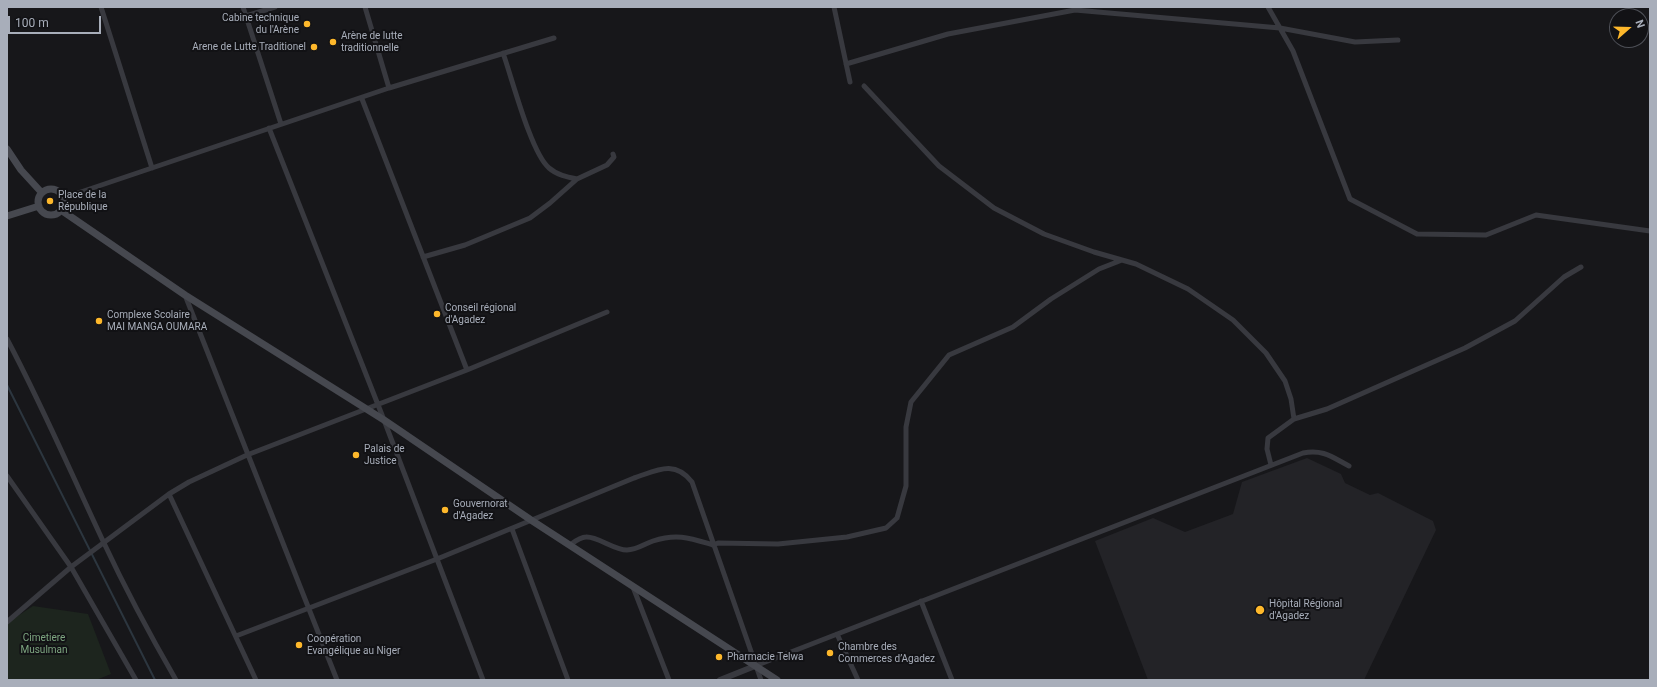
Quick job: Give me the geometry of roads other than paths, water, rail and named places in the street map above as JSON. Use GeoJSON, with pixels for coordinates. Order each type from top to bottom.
{"type":"FeatureCollection","features":[{"type":"Feature","properties":{"kind":"main road"},"geometry":{"type":"LineString","coordinates":[[7,149],[21,170],[42,193]]}},
{"type":"Feature","properties":{"kind":"main road"},"geometry":{"type":"LineString","coordinates":[[51,189],[56,190],[63,198],[64,202],[61,210],[56,213],[46,214],[39,206],[39,197],[42,193],[51,189]]}},
{"type":"Feature","properties":{"kind":"main road"},"geometry":{"type":"LineString","coordinates":[[7,216],[39,206]]}},
{"type":"Feature","properties":{"kind":"main road"},"geometry":{"type":"LineString","coordinates":[[61,210],[185,295],[368,409],[531,520],[777,680]]}},
{"type":"Feature","properties":{"kind":"street"},"geometry":{"type":"LineString","coordinates":[[101,7],[152,168]]}},
{"type":"Feature","properties":{"kind":"street"},"geometry":{"type":"LineString","coordinates":[[243,7],[281,124]]}},
{"type":"Feature","properties":{"kind":"street"},"geometry":{"type":"LineString","coordinates":[[246,16],[274,7]]}},
{"type":"Feature","properties":{"kind":"street"},"geometry":{"type":"LineString","coordinates":[[365,7],[389,88]]}},
{"type":"Feature","properties":{"kind":"street"},"geometry":{"type":"LineString","coordinates":[[834,7],[850,82]]}},
{"type":"Feature","properties":{"kind":"street"},"geometry":{"type":"LineString","coordinates":[[1268,7],[1293,51],[1350,199],[1417,234],[1486,235],[1536,215],[1650,230]]}},
{"type":"Feature","properties":{"kind":"street"},"geometry":{"type":"LineString","coordinates":[[846,64],[948,34],[1075,10],[1280,28],[1354,42],[1398,40]]}},
{"type":"Feature","properties":{"kind":"street"},"geometry":{"type":"LineString","coordinates":[[63,198],[281,124],[362,99],[389,88],[554,38]]}},
{"type":"Feature","properties":{"kind":"street"},"geometry":{"type":"LineString","coordinates":[[503,53],[533,144],[548,168],[559,175],[577,179]]}},
{"type":"Feature","properties":{"kind":"street"},"geometry":{"type":"LineString","coordinates":[[864,86],[939,166],[994,208],[1044,234],[1136,264],[1188,289],[1233,320],[1266,353],[1285,381],[1291,399],[1294,419]]}},
{"type":"Feature","properties":{"kind":"street"},"geometry":{"type":"LineString","coordinates":[[362,99],[467,370]]}},
{"type":"Feature","properties":{"kind":"street"},"geometry":{"type":"LineString","coordinates":[[269,128],[384,420],[482,680]]}},
{"type":"Feature","properties":{"kind":"street"},"geometry":{"type":"LineString","coordinates":[[423,257],[465,245],[530,218],[550,203],[577,179],[607,165],[614,157],[614,154]]}},
{"type":"Feature","properties":{"kind":"street"},"geometry":{"type":"LineString","coordinates":[[570,545],[578,539],[587,536],[620,550],[635,549],[652,541],[671,536],[682,536],[713,545],[718,543],[778,544],[848,537],[886,528],[897,518],[906,486],[906,427],[911,402],[949,356],[1013,327],[1051,299],[1099,269],[1122,260]]}},
{"type":"Feature","properties":{"kind":"street"},"geometry":{"type":"LineString","coordinates":[[1271,465],[1267,449],[1268,438],[1294,419],[1327,409],[1465,348],[1515,321],[1564,277],[1581,267]]}},
{"type":"Feature","properties":{"kind":"street"},"geometry":{"type":"LineString","coordinates":[[185,295],[337,680]]}},
{"type":"Feature","properties":{"kind":"street"},"geometry":{"type":"LineString","coordinates":[[7,622],[103,543],[169,494],[189,482],[248,456],[378,406],[607,312]]}},
{"type":"Feature","properties":{"kind":"street"},"geometry":{"type":"LineString","coordinates":[[7,339],[24,371],[103,543],[176,680]]}},
{"type":"Feature","properties":{"kind":"street"},"geometry":{"type":"LineString","coordinates":[[720,680],[1303,453],[1314,451],[1328,454],[1349,466]]}},
{"type":"Feature","properties":{"kind":"street"},"geometry":{"type":"LineString","coordinates":[[236,636],[437,559],[634,478],[666,468],[677,469],[688,476],[692,482],[761,680]]}},
{"type":"Feature","properties":{"kind":"street"},"geometry":{"type":"LineString","coordinates":[[7,476],[71,568],[136,680]]}},
{"type":"Feature","properties":{"kind":"street"},"geometry":{"type":"LineString","coordinates":[[169,494],[256,680]]}},
{"type":"Feature","properties":{"kind":"street"},"geometry":{"type":"LineString","coordinates":[[512,529],[568,680]]}},
{"type":"Feature","properties":{"kind":"street"},"geometry":{"type":"LineString","coordinates":[[632,586],[669,680]]}},
{"type":"Feature","properties":{"kind":"street"},"geometry":{"type":"LineString","coordinates":[[921,601],[952,680]]}},
{"type":"Feature","properties":{"kind":"street"},"geometry":{"type":"LineString","coordinates":[[837,634],[858,680]]}},
{"type":"Feature","properties":{"kind":"waterway"},"geometry":{"type":"LineString","coordinates":[[7,385],[155,680]]}},
{"type":"Feature","properties":{"kind":"place","name":"Cabine technique du l'Arène"},"geometry":{"type":"Point","coordinates":[307,24]}},
{"type":"Feature","properties":{"kind":"place","name":"Arène de lutte traditionnelle"},"geometry":{"type":"Point","coordinates":[333,42]}},
{"type":"Feature","properties":{"kind":"place","name":"Arene de Lutte Traditionel"},"geometry":{"type":"Point","coordinates":[314,47]}},
{"type":"Feature","properties":{"kind":"place","name":"Place de la République"},"geometry":{"type":"Point","coordinates":[50,201]}},
{"type":"Feature","properties":{"kind":"place","name":"Conseil régional d'Agadez"},"geometry":{"type":"Point","coordinates":[437,314]}},
{"type":"Feature","properties":{"kind":"place","name":"Complexe Scolaire MAI MANGA OUMARA"},"geometry":{"type":"Point","coordinates":[99,321]}},
{"type":"Feature","properties":{"kind":"place","name":"Palais de Justice"},"geometry":{"type":"Point","coordinates":[356,455]}},
{"type":"Feature","properties":{"kind":"place","name":"Gouvernorat d'Agadez"},"geometry":{"type":"Point","coordinates":[445,510]}},
{"type":"Feature","properties":{"kind":"place","name":"Hôpital Régional d'Agadez"},"geometry":{"type":"Point","coordinates":[1260,610]}},
{"type":"Feature","properties":{"kind":"place","name":"Coopération Evangélique au Niger"},"geometry":{"type":"Point","coordinates":[299,645]}},
{"type":"Feature","properties":{"kind":"place","name":"Chambre des Commerces d’Agadez"},"geometry":{"type":"Point","coordinates":[830,653]}},
{"type":"Feature","properties":{"kind":"place","name":"Pharmacie Telwa"},"geometry":{"type":"Point","coordinates":[719,657]}},
{"type":"Feature","properties":{"kind":"park label","name":"Cimetiere Musulman"},"geometry":{"type":"Point","coordinates":[44,644]}}]}
